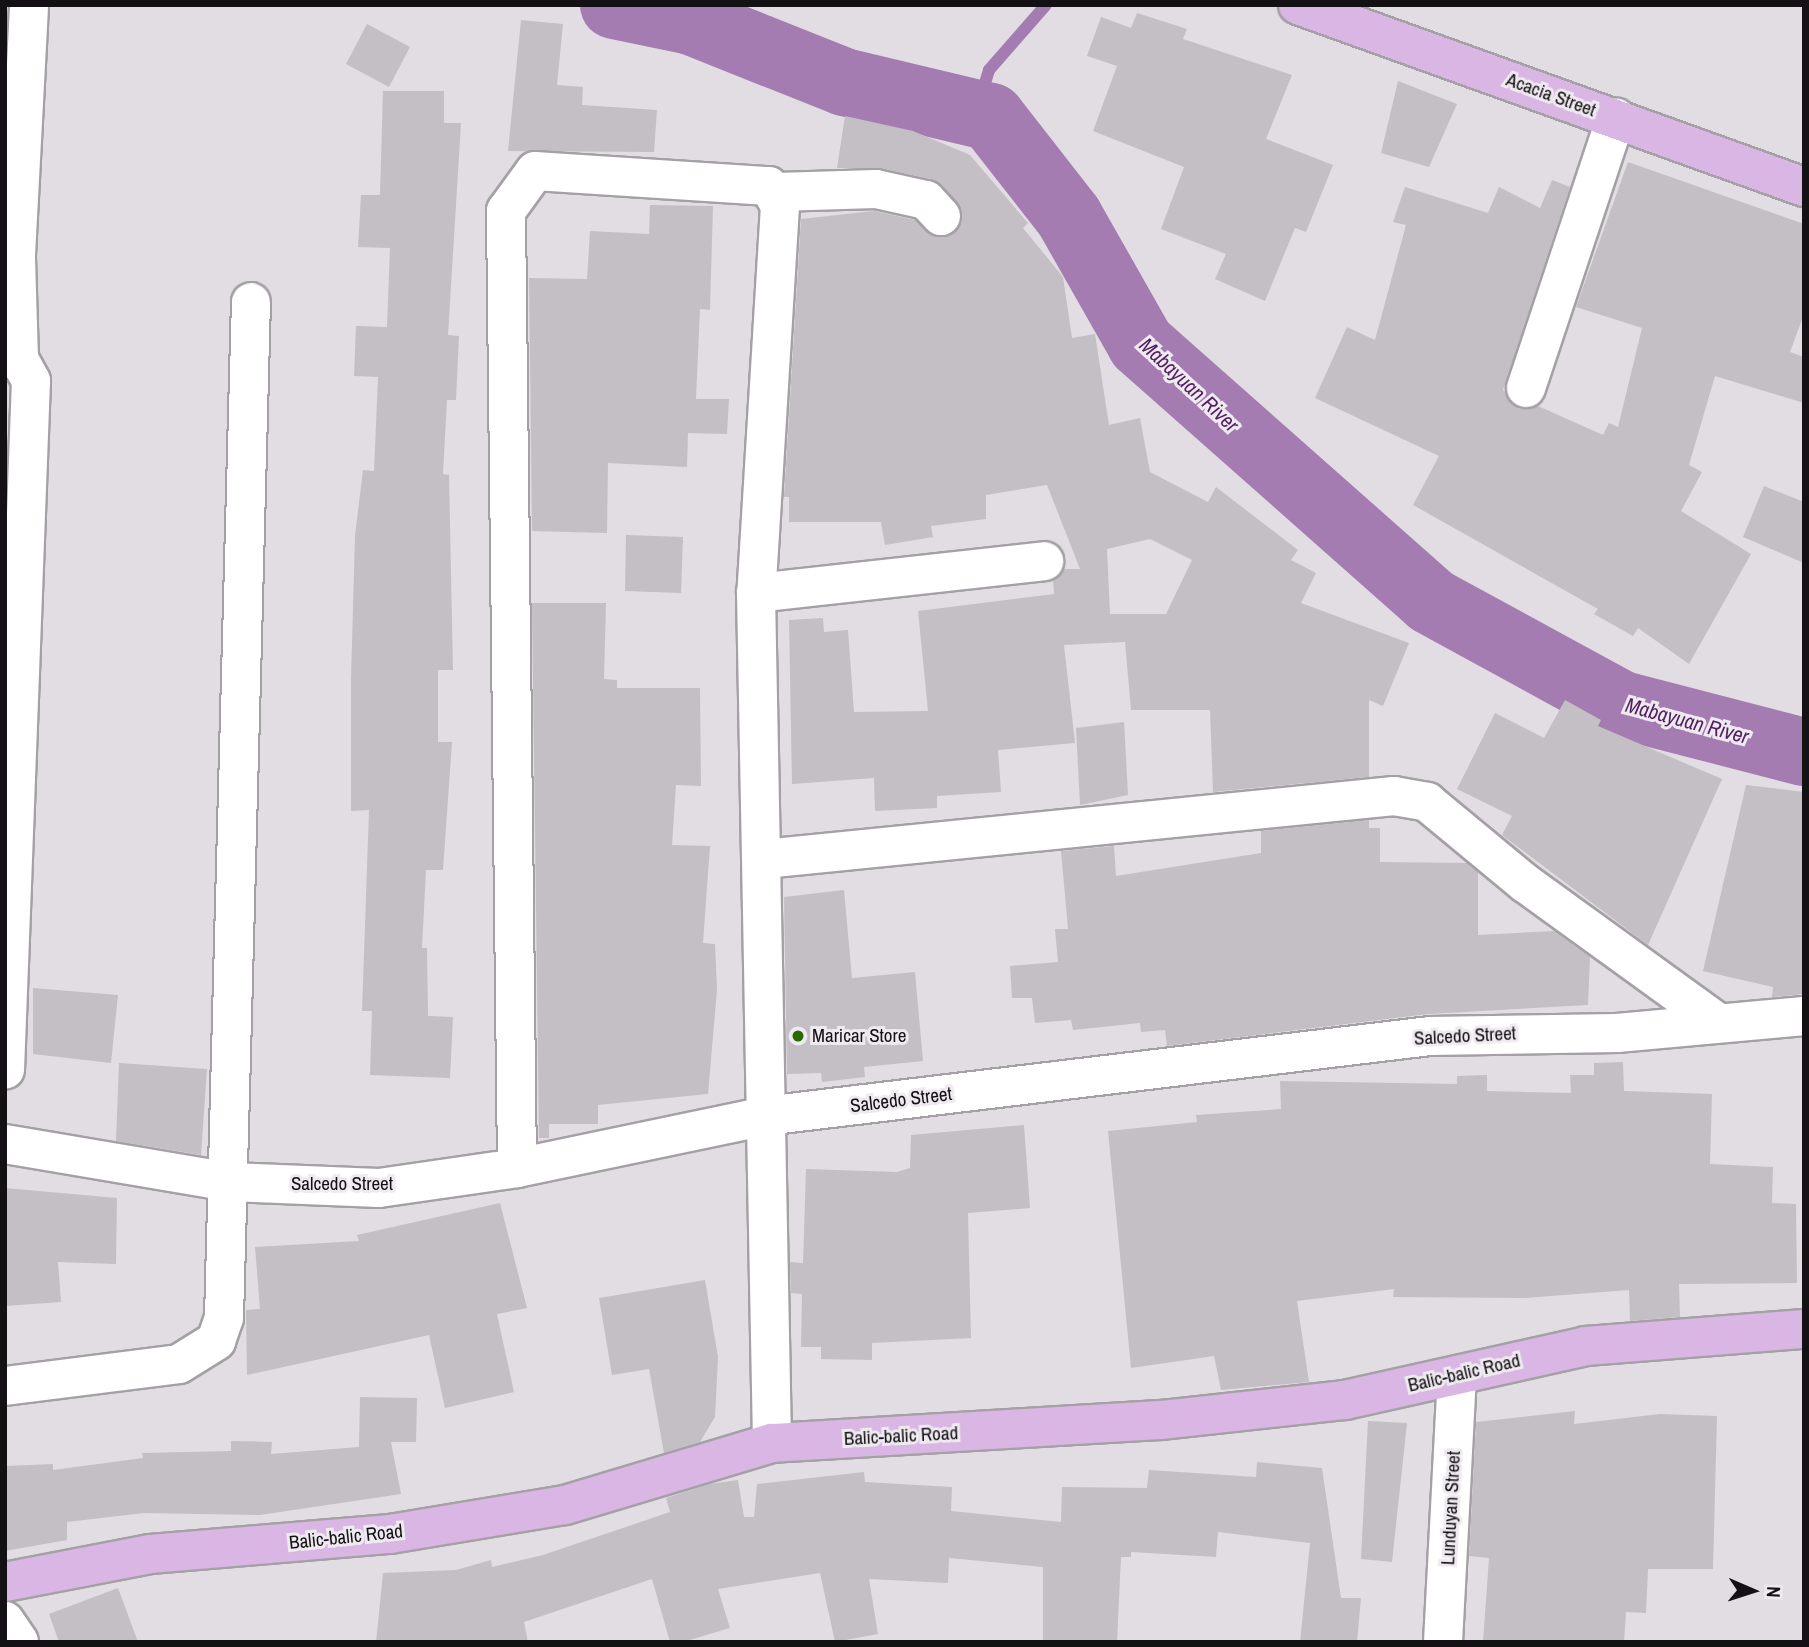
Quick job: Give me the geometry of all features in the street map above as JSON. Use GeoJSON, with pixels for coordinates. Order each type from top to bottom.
{"type":"FeatureCollection","features":[{"type":"Feature","properties":{"kind":"main road","name":"Acacia Street"},"geometry":{"type":"LineString","coordinates":[[1298,5],[1804,187]]}},
{"type":"Feature","properties":{"kind":"main road","name":"Balic-balic Road"},"geometry":{"type":"LineString","coordinates":[[5,1582],[150,1554],[390,1534],[565,1505],[772,1443],[1161,1420],[1345,1400],[1586,1346],[1804,1329]]}},
{"type":"Feature","properties":{"kind":"street"},"geometry":{"type":"LineString","coordinates":[[5,1070],[31,382],[12,359],[29,5]]}},
{"type":"Feature","properties":{"kind":"street"},"geometry":{"type":"LineString","coordinates":[[1526,388],[1616,118]]}},
{"type":"Feature","properties":{"kind":"street"},"geometry":{"type":"LineString","coordinates":[[517,1168],[506,211],[535,171],[769,186],[777,192],[876,189],[926,200],[941,216]]}},
{"type":"Feature","properties":{"kind":"street"},"geometry":{"type":"LineString","coordinates":[[772,1443],[765,1116],[764,859],[756,593],[777,192]]}},
{"type":"Feature","properties":{"kind":"street"},"geometry":{"type":"LineString","coordinates":[[5,1386],[178,1364],[216,1341],[225,1318],[251,302]]}},
{"type":"Feature","properties":{"kind":"street"},"geometry":{"type":"LineString","coordinates":[[756,593],[1044,561]]}},
{"type":"Feature","properties":{"kind":"street"},"geometry":{"type":"LineString","coordinates":[[764,859],[1394,796],[1427,802],[1525,883],[1717,1022]]}},
{"type":"Feature","properties":{"kind":"street","name":"Salcedo Street"},"geometry":{"type":"LineString","coordinates":[[5,1144],[230,1182],[379,1188],[517,1168],[765,1116],[1430,1036],[1617,1033],[1804,1016]]}},
{"type":"Feature","properties":{"kind":"street","name":"Lunduyan Street"},"geometry":{"type":"LineString","coordinates":[[1443,1642],[1457,1375]]}},
{"type":"Feature","properties":{"kind":"street"},"geometry":{"type":"LineString","coordinates":[[5,1621],[19,1642]]}},
{"type":"Feature","properties":{"kind":"building"},"geometry":{"type":"Polygon","coordinates":[[[1137,13],[1187,29],[1183,39],[1292,75],[1266,139],[1333,165],[1306,232],[1295,228],[1265,301],[1215,279],[1226,254],[1161,229],[1184,167],[1093,131],[1117,66],[1087,56],[1101,17],[1131,28],[1137,13]]]}},
{"type":"Feature","properties":{"kind":"building"},"geometry":{"type":"Polygon","coordinates":[[[521,20],[563,24],[557,85],[583,87],[582,105],[657,110],[654,152],[508,151],[521,20]]]}},
{"type":"Feature","properties":{"kind":"building"},"geometry":{"type":"Polygon","coordinates":[[[367,24],[410,47],[389,87],[346,64],[367,24]]]}},
{"type":"Feature","properties":{"kind":"building"},"geometry":{"type":"Polygon","coordinates":[[[1398,81],[1457,104],[1429,167],[1381,153],[1398,81]]]}},
{"type":"Feature","properties":{"kind":"building"},"geometry":{"type":"Polygon","coordinates":[[[383,91],[444,91],[444,123],[461,123],[448,335],[459,336],[456,400],[447,400],[443,474],[449,475],[453,670],[438,670],[438,742],[452,742],[443,870],[426,870],[422,948],[427,948],[428,1016],[453,1017],[450,1078],[370,1075],[372,1011],[362,1011],[369,810],[351,811],[351,679],[355,536],[363,470],[374,471],[378,377],[354,376],[356,326],[387,327],[390,248],[358,247],[361,195],[380,195],[383,91]]]}},
{"type":"Feature","properties":{"kind":"building"},"geometry":{"type":"Polygon","coordinates":[[[845,116],[913,131],[970,155],[1028,223],[1023,228],[1063,277],[1072,338],[1095,334],[1109,425],[1140,418],[1150,472],[1208,502],[1216,487],[1298,550],[1291,560],[1316,573],[1301,603],[1409,643],[1383,706],[1369,700],[1369,777],[1213,792],[1210,710],[1131,710],[1125,642],[1064,645],[1075,743],[998,750],[1001,792],[937,796],[937,808],[875,811],[874,778],[792,784],[789,620],[823,618],[824,632],[848,630],[854,712],[928,711],[918,611],[1054,594],[1053,580],[1064,569],[1080,569],[1047,485],[986,495],[986,519],[931,526],[933,537],[885,545],[881,522],[789,522],[789,497],[784,497],[801,219],[874,211],[915,220],[934,237],[945,237],[962,222],[957,202],[931,179],[880,168],[837,168],[845,116]],[[1150,539],[1107,549],[1110,614],[1166,614],[1192,560],[1150,539]]]}},
{"type":"Feature","properties":{"kind":"building"},"geometry":{"type":"Polygon","coordinates":[[[1628,162],[1804,224],[1804,314],[1790,352],[1804,357],[1804,403],[1715,376],[1689,465],[1702,472],[1681,511],[1751,554],[1689,664],[1638,628],[1633,636],[1594,614],[1598,609],[1413,505],[1439,456],[1315,398],[1347,327],[1375,340],[1406,225],[1393,222],[1405,187],[1488,213],[1499,187],[1540,208],[1552,180],[1570,187],[1503,390],[1520,409],[1538,406],[1603,435],[1609,423],[1618,427],[1642,328],[1576,307],[1628,162]]]}},
{"type":"Feature","properties":{"kind":"building"},"geometry":{"type":"Polygon","coordinates":[[[650,205],[713,206],[710,310],[700,309],[696,399],[729,399],[727,434],[688,433],[687,467],[608,463],[607,533],[532,531],[529,278],[587,279],[590,231],[649,234],[650,205]]]}},
{"type":"Feature","properties":{"kind":"building"},"geometry":{"type":"Polygon","coordinates":[[[1764,486],[1804,502],[1804,563],[1743,537],[1764,486]]]}},
{"type":"Feature","properties":{"kind":"building"},"geometry":{"type":"Polygon","coordinates":[[[626,535],[683,537],[681,593],[625,591],[626,535]]]}},
{"type":"Feature","properties":{"kind":"building"},"geometry":{"type":"Polygon","coordinates":[[[532,603],[606,603],[604,679],[617,680],[617,688],[700,688],[701,786],[676,785],[672,845],[710,846],[703,943],[715,944],[717,990],[708,1094],[598,1105],[598,1124],[549,1124],[549,1138],[539,1138],[532,603]]]}},
{"type":"Feature","properties":{"kind":"building"},"geometry":{"type":"Polygon","coordinates":[[[1565,700],[1601,720],[1598,726],[1722,779],[1648,945],[1502,835],[1512,816],[1457,789],[1495,713],[1544,738],[1565,700]]]}},
{"type":"Feature","properties":{"kind":"building"},"geometry":{"type":"Polygon","coordinates":[[[1124,722],[1128,795],[1080,805],[1076,728],[1124,722]]]}},
{"type":"Feature","properties":{"kind":"building"},"geometry":{"type":"Polygon","coordinates":[[[1746,785],[1804,792],[1804,994],[1772,997],[1773,987],[1703,971],[1746,785]]]}},
{"type":"Feature","properties":{"kind":"building"},"geometry":{"type":"Polygon","coordinates":[[[1369,820],[1369,828],[1380,828],[1380,862],[1467,863],[1478,872],[1478,935],[1554,931],[1590,957],[1588,1005],[1428,1014],[1167,1046],[1165,1030],[1141,1032],[1140,1023],[1073,1030],[1071,1020],[1035,1023],[1032,998],[1012,998],[1010,966],[1058,962],[1055,929],[1068,929],[1061,851],[1114,846],[1116,876],[1261,853],[1261,831],[1369,820]]]}},
{"type":"Feature","properties":{"kind":"building"},"geometry":{"type":"Polygon","coordinates":[[[844,890],[852,978],[915,972],[923,1061],[864,1067],[865,1077],[822,1082],[821,1073],[787,1074],[784,897],[844,890]]]}},
{"type":"Feature","properties":{"kind":"building"},"geometry":{"type":"Polygon","coordinates":[[[33,988],[118,995],[111,1063],[33,1054],[33,988]]]}},
{"type":"Feature","properties":{"kind":"building"},"geometry":{"type":"Polygon","coordinates":[[[1623,1062],[1624,1091],[1712,1094],[1710,1164],[1773,1167],[1772,1203],[1796,1204],[1797,1283],[1679,1284],[1680,1317],[1630,1321],[1629,1290],[1525,1298],[1393,1297],[1394,1289],[1297,1301],[1309,1382],[1221,1390],[1214,1356],[1131,1368],[1108,1131],[1197,1122],[1196,1115],[1281,1109],[1280,1081],[1457,1084],[1457,1076],[1487,1075],[1487,1091],[1571,1093],[1570,1075],[1594,1075],[1594,1063],[1623,1062]]]}},
{"type":"Feature","properties":{"kind":"building"},"geometry":{"type":"Polygon","coordinates":[[[119,1063],[207,1069],[201,1155],[116,1141],[119,1063]]]}},
{"type":"Feature","properties":{"kind":"building"},"geometry":{"type":"Polygon","coordinates":[[[1024,1125],[1030,1208],[968,1213],[971,1338],[872,1343],[872,1360],[821,1359],[821,1347],[801,1347],[802,1294],[791,1293],[790,1262],[803,1263],[806,1169],[897,1172],[910,1168],[911,1135],[1024,1125]]]}},
{"type":"Feature","properties":{"kind":"building"},"geometry":{"type":"Polygon","coordinates":[[[5,1188],[117,1198],[116,1264],[58,1262],[61,1302],[5,1306],[5,1188]]]}},
{"type":"Feature","properties":{"kind":"building"},"geometry":{"type":"Polygon","coordinates":[[[500,1203],[527,1308],[497,1314],[514,1392],[445,1408],[429,1335],[247,1375],[246,1310],[260,1309],[255,1247],[359,1241],[357,1235],[500,1203]]]}},
{"type":"Feature","properties":{"kind":"building"},"geometry":{"type":"Polygon","coordinates":[[[705,1280],[718,1357],[715,1417],[700,1442],[664,1453],[649,1369],[612,1375],[599,1298],[705,1280]]]}},
{"type":"Feature","properties":{"kind":"building"},"geometry":{"type":"Polygon","coordinates":[[[360,1397],[417,1398],[416,1442],[391,1442],[401,1494],[260,1515],[144,1513],[67,1522],[67,1540],[5,1551],[5,1466],[53,1464],[53,1470],[143,1458],[142,1453],[231,1451],[231,1441],[272,1442],[271,1454],[359,1447],[360,1397]]]}},
{"type":"Feature","properties":{"kind":"building"},"geometry":{"type":"Polygon","coordinates":[[[1575,1411],[1574,1424],[1660,1414],[1717,1416],[1713,1569],[1648,1569],[1646,1613],[1626,1612],[1624,1642],[1483,1642],[1489,1558],[1469,1556],[1476,1422],[1575,1411]]]}},
{"type":"Feature","properties":{"kind":"building"},"geometry":{"type":"Polygon","coordinates":[[[1368,1421],[1407,1423],[1392,1562],[1361,1559],[1368,1421]]]}},
{"type":"Feature","properties":{"kind":"building"},"geometry":{"type":"Polygon","coordinates":[[[1257,1462],[1322,1468],[1341,1598],[1361,1598],[1357,1642],[1300,1642],[1310,1543],[1218,1532],[1216,1557],[1131,1552],[1131,1557],[1121,1557],[1117,1642],[1043,1642],[1043,1567],[949,1558],[948,1583],[869,1579],[878,1634],[835,1642],[820,1573],[718,1589],[730,1628],[683,1642],[670,1642],[652,1579],[524,1622],[528,1642],[376,1642],[383,1573],[456,1570],[491,1560],[492,1567],[543,1555],[670,1512],[666,1498],[710,1484],[738,1480],[744,1517],[754,1517],[757,1484],[864,1472],[865,1482],[952,1487],[951,1511],[1061,1522],[1062,1487],[1147,1488],[1149,1470],[1256,1477],[1257,1462]]]}},
{"type":"Feature","properties":{"kind":"building"},"geometry":{"type":"Polygon","coordinates":[[[118,1588],[138,1642],[59,1642],[49,1614],[118,1588]]]}},
{"type":"Feature","properties":{"kind":"waterway","name":"Mabayuan River"},"geometry":{"type":"LineString","coordinates":[[614,5],[691,21],[844,82],[991,117],[1069,217],[1141,344],[1431,601],[1622,705],[1804,752]]}},
{"type":"Feature","properties":{"kind":"waterway"},"geometry":{"type":"LineString","coordinates":[[976,113],[989,70],[1046,5]]}},
{"type":"Feature","properties":{"kind":"place","name":"Maricar Store"},"geometry":{"type":"Point","coordinates":[798,1036]}}]}
